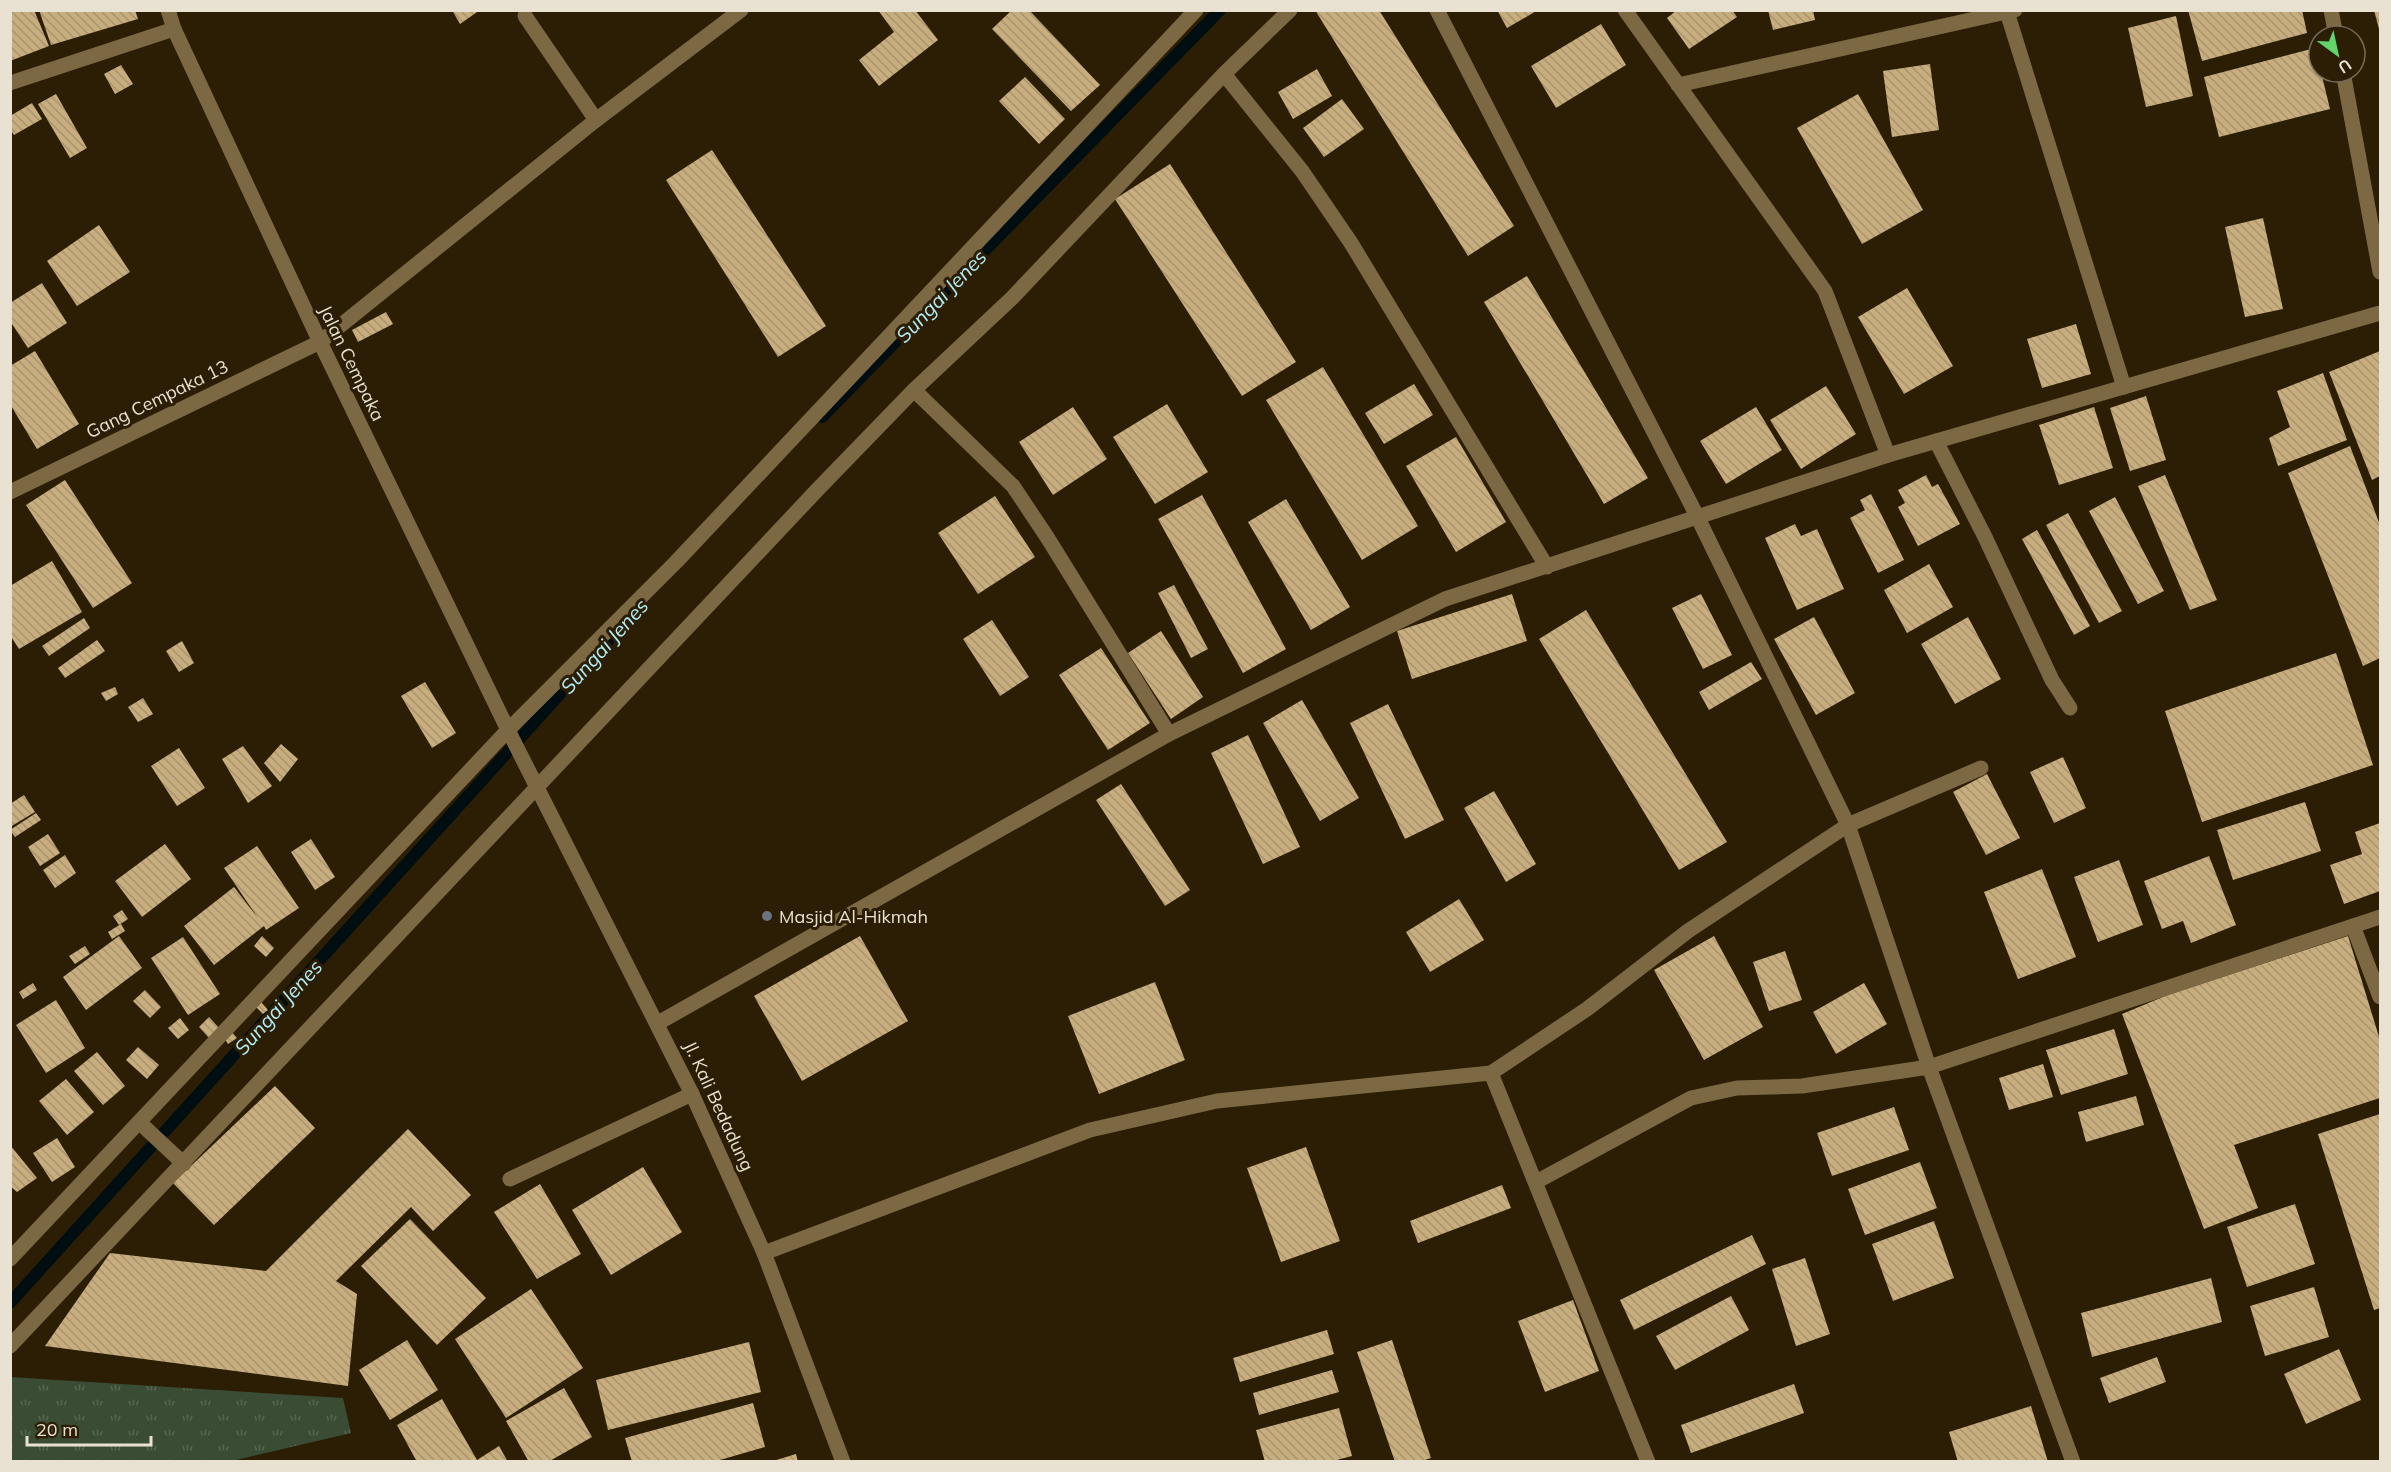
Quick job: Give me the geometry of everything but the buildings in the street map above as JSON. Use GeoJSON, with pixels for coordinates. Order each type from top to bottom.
{"type":"FeatureCollection","features":[{"type":"Feature","properties":{"kind":"street","name":"Jalan Cempaka"},"geometry":{"type":"LineString","coordinates":[[168,10],[174,29],[320,342],[535,782]]}},
{"type":"Feature","properties":{"kind":"street","name":"Gang Cempaka 13"},"geometry":{"type":"LineString","coordinates":[[10,492],[320,342],[596,120],[741,10]]}},
{"type":"Feature","properties":{"kind":"street"},"geometry":{"type":"LineString","coordinates":[[10,1259],[512,736],[1196,10]]}},
{"type":"Feature","properties":{"kind":"street"},"geometry":{"type":"LineString","coordinates":[[10,1346],[535,782],[914,390],[1012,298],[1224,74],[1290,10]]}},
{"type":"Feature","properties":{"kind":"street"},"geometry":{"type":"LineString","coordinates":[[1437,10],[1697,516],[1848,825],[1929,1067],[2073,1461]]}},
{"type":"Feature","properties":{"kind":"street"},"geometry":{"type":"LineString","coordinates":[[1625,10],[1825,291],[1888,454]]}},
{"type":"Feature","properties":{"kind":"street"},"geometry":{"type":"LineString","coordinates":[[1678,86],[2011,11],[2124,387]]}},
{"type":"Feature","properties":{"kind":"street"},"geometry":{"type":"LineString","coordinates":[[525,16],[596,120]]}},
{"type":"Feature","properties":{"kind":"street"},"geometry":{"type":"LineString","coordinates":[[10,83],[174,29]]}},
{"type":"Feature","properties":{"kind":"street"},"geometry":{"type":"LineString","coordinates":[[1224,74],[1302,171],[1351,243],[1547,567]]}},
{"type":"Feature","properties":{"kind":"street"},"geometry":{"type":"LineString","coordinates":[[2345,84],[2380,272]]}},
{"type":"Feature","properties":{"kind":"street"},"geometry":{"type":"LineString","coordinates":[[658,1023],[1169,734],[1444,599],[1888,454],[2380,313]]}},
{"type":"Feature","properties":{"kind":"street"},"geometry":{"type":"LineString","coordinates":[[914,390],[1013,486],[1169,734]]}},
{"type":"Feature","properties":{"kind":"street"},"geometry":{"type":"LineString","coordinates":[[1936,441],[1985,537],[2052,680],[2070,708]]}},
{"type":"Feature","properties":{"kind":"street"},"geometry":{"type":"LineString","coordinates":[[764,1253],[1090,1130],[1217,1101],[1491,1074],[1587,1009],[1689,931],[1848,825],[1981,768]]}},
{"type":"Feature","properties":{"kind":"street","name":"Jl. Kali Bedadung"},"geometry":{"type":"LineString","coordinates":[[535,782],[692,1094],[764,1253],[843,1461]]}},
{"type":"Feature","properties":{"kind":"street"},"geometry":{"type":"LineString","coordinates":[[1536,1182],[1691,1098],[1737,1088],[1802,1086],[1929,1067],[2380,917]]}},
{"type":"Feature","properties":{"kind":"street"},"geometry":{"type":"LineString","coordinates":[[2354,926],[2380,997]]}},
{"type":"Feature","properties":{"kind":"street"},"geometry":{"type":"LineString","coordinates":[[1491,1074],[1648,1461]]}},
{"type":"Feature","properties":{"kind":"street"},"geometry":{"type":"LineString","coordinates":[[510,1179],[692,1094]]}},
{"type":"Feature","properties":{"kind":"street"},"geometry":{"type":"LineString","coordinates":[[142,1124],[181,1161]]}},
{"type":"Feature","properties":{"kind":"green space"},"geometry":{"type":"Polygon","coordinates":[[[10,1377],[343,1398],[351,1433],[232,1461],[11,1461],[10,1377]]]}},
{"type":"Feature","properties":{"kind":"waterway","name":"Sungai Jenes"},"geometry":{"type":"LineString","coordinates":[[822,417],[1220,10]]}},
{"type":"Feature","properties":{"kind":"waterway","name":"Sungai Jenes"},"geometry":{"type":"LineString","coordinates":[[10,1303],[625,622]]}},
{"type":"Feature","properties":{"kind":"place","name":"Masjid Al-Hikmah"},"geometry":{"type":"Point","coordinates":[767,916]}}]}
